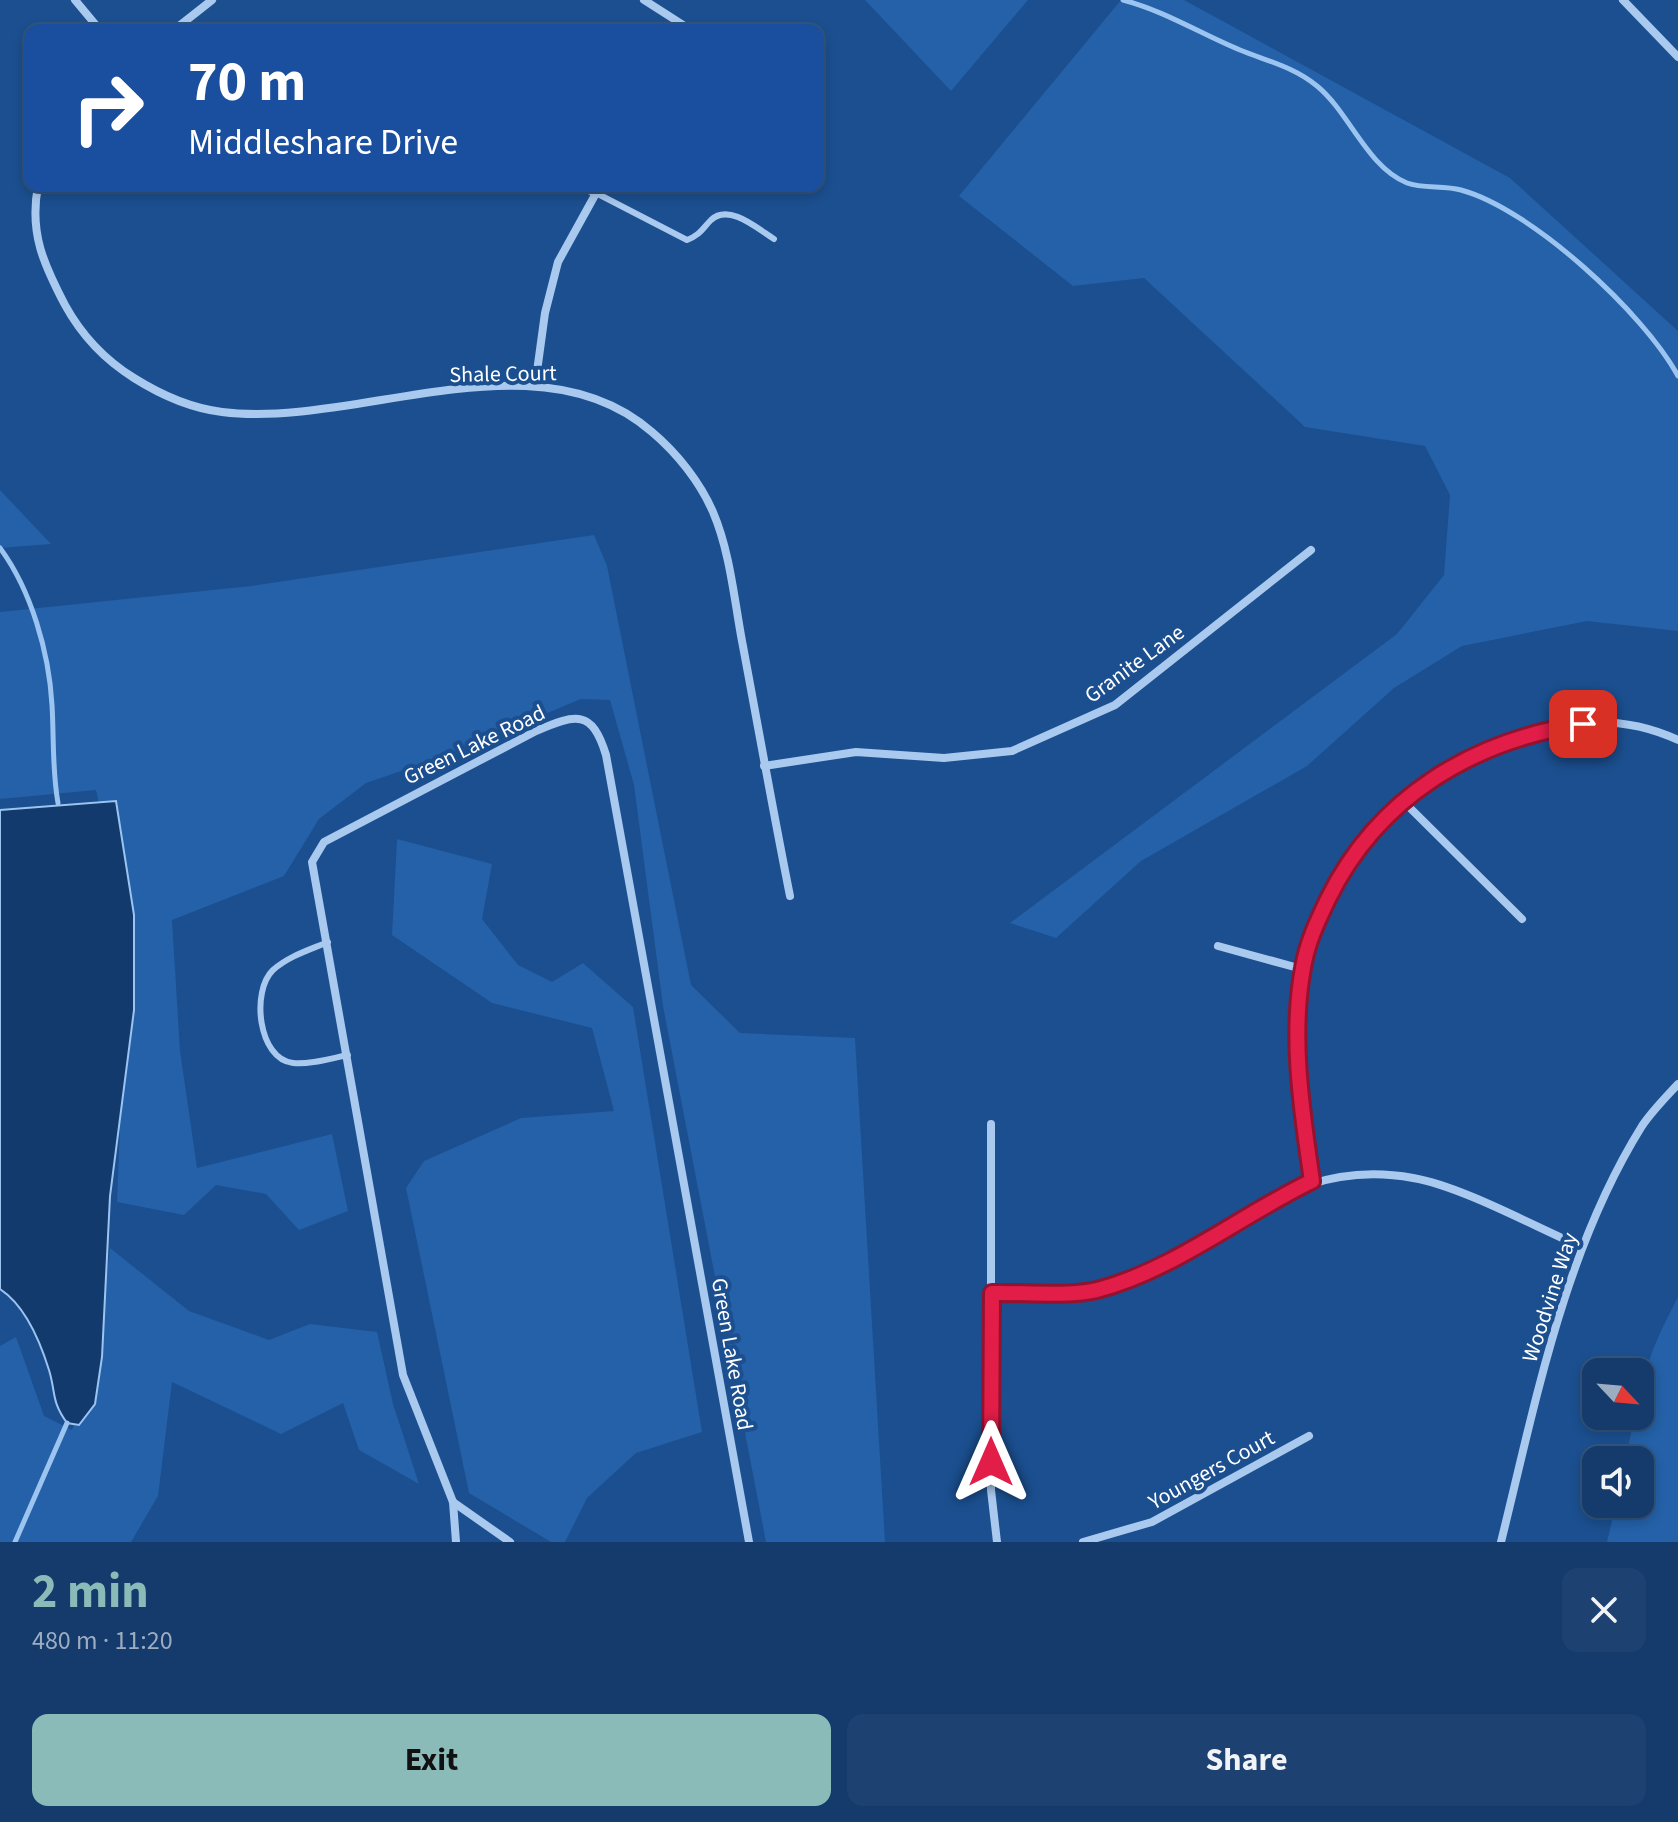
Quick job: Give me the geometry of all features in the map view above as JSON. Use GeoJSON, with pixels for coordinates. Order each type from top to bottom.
{"type":"FeatureCollection","features":[{"type":"Feature","properties":{"kind":"street"},"geometry":{"type":"LineString","coordinates":[[75,0],[95,24]]}},
{"type":"Feature","properties":{"kind":"street"},"geometry":{"type":"LineString","coordinates":[[182,24],[212,0]]}},
{"type":"Feature","properties":{"kind":"street"},"geometry":{"type":"LineString","coordinates":[[644,0],[681,24]]}},
{"type":"Feature","properties":{"kind":"street"},"geometry":{"type":"LineString","coordinates":[[1623,0],[1678,57]]}},
{"type":"Feature","properties":{"kind":"street","name":"Shale Court"},"geometry":{"type":"LineString","coordinates":[[38,192],[35,234],[41,260],[70,314],[112,364],[158,393],[221,412],[259,414],[438,392],[535,386],[565,388],[620,409],[651,430],[698,484],[724,541],[790,896]]}},
{"type":"Feature","properties":{"kind":"street"},"geometry":{"type":"LineString","coordinates":[[535,386],[545,313],[558,262],[597,192]]}},
{"type":"Feature","properties":{"kind":"street","name":"Granite Lane"},"geometry":{"type":"LineString","coordinates":[[764,766],[856,752],[944,758],[1012,751],[1115,705],[1311,550]]}},
{"type":"Feature","properties":{"kind":"street","name":"Green Lake Road"},"geometry":{"type":"LineString","coordinates":[[456,1542],[453,1502],[403,1375],[312,862],[324,842],[536,731],[567,720],[584,719],[597,728],[606,755],[749,1542]]}},
{"type":"Feature","properties":{"kind":"street"},"geometry":{"type":"LineString","coordinates":[[1312,1181],[1297,1038],[1302,969],[1314,929],[1339,878],[1376,827],[1439,773],[1484,750],[1551,729],[1615,724],[1639,727],[1678,740]]}},
{"type":"Feature","properties":{"kind":"street"},"geometry":{"type":"LineString","coordinates":[[1403,801],[1522,919]]}},
{"type":"Feature","properties":{"kind":"street"},"geometry":{"type":"LineString","coordinates":[[1218,946],[1302,969]]}},
{"type":"Feature","properties":{"kind":"street","name":"Woodvine Way"},"geometry":{"type":"LineString","coordinates":[[1501,1542],[1543,1371],[1582,1247],[1643,1125],[1678,1084]]}},
{"type":"Feature","properties":{"kind":"street"},"geometry":{"type":"LineString","coordinates":[[991,1124],[991,1490],[997,1542]]}},
{"type":"Feature","properties":{"kind":"street"},"geometry":{"type":"LineString","coordinates":[[992,1293],[1095,1290],[1169,1261],[1259,1206],[1312,1181],[1362,1174],[1414,1178],[1582,1247]]}},
{"type":"Feature","properties":{"kind":"street","name":"Youngers Court"},"geometry":{"type":"LineString","coordinates":[[1083,1542],[1152,1522],[1309,1436]]}},
{"type":"Feature","properties":{"kind":"street"},"geometry":{"type":"LineString","coordinates":[[453,1502],[510,1542]]}},
{"type":"Feature","properties":{"kind":"lane"},"geometry":{"type":"LineString","coordinates":[[602,192],[687,240],[701,234],[710,221],[724,214],[733,215],[774,239]]}},
{"type":"Feature","properties":{"kind":"lane"},"geometry":{"type":"LineString","coordinates":[[328,942],[294,956],[271,972],[263,989],[260,1015],[269,1042],[279,1058],[294,1063],[348,1055]]}},
{"type":"Feature","properties":{"kind":"shaded area"},"geometry":{"type":"Polygon","coordinates":[[[865,0],[1028,0],[951,91],[865,0]]]}},
{"type":"Feature","properties":{"kind":"shaded area"},"geometry":{"type":"Polygon","coordinates":[[[1121,0],[1184,0],[1510,178],[1678,331],[1678,631],[1587,621],[1462,646],[1394,688],[1307,766],[1141,861],[1056,938],[1010,923],[1397,634],[1444,575],[1450,495],[1425,446],[1305,427],[1144,278],[1073,286],[959,196],[1121,0]]]}},
{"type":"Feature","properties":{"kind":"shaded area"},"geometry":{"type":"Polygon","coordinates":[[[0,490],[51,544],[0,548],[0,490]]]}},
{"type":"Feature","properties":{"kind":"shaded area"},"geometry":{"type":"Polygon","coordinates":[[[594,535],[607,566],[691,985],[740,1033],[855,1038],[885,1542],[766,1542],[663,1006],[634,785],[610,700],[581,699],[445,756],[366,783],[319,819],[284,876],[172,920],[180,1051],[197,1168],[332,1134],[348,1211],[299,1230],[266,1194],[216,1185],[184,1215],[117,1202],[122,1077],[118,886],[96,790],[0,799],[0,612],[251,586],[594,535]]]}},
{"type":"Feature","properties":{"kind":"shaded area"},"geometry":{"type":"Polygon","coordinates":[[[116,801],[134,915],[134,1010],[110,1196],[102,1357],[95,1404],[79,1425],[67,1423],[62,1415],[36,1336],[25,1314],[0,1289],[0,810],[116,801]]]}},
{"type":"Feature","properties":{"kind":"shaded area"},"geometry":{"type":"Polygon","coordinates":[[[397,839],[492,864],[482,919],[518,965],[552,982],[583,963],[633,1007],[702,1432],[636,1453],[587,1498],[565,1542],[551,1542],[469,1493],[406,1188],[424,1161],[521,1118],[614,1111],[592,1028],[492,1003],[392,935],[397,839]]]}},
{"type":"Feature","properties":{"kind":"shaded area"},"geometry":{"type":"Polygon","coordinates":[[[110,1248],[189,1311],[269,1340],[310,1324],[377,1332],[393,1404],[419,1484],[359,1450],[343,1403],[281,1434],[172,1382],[158,1496],[131,1542],[0,1542],[0,1346],[16,1337],[44,1416],[72,1430],[97,1362],[110,1248]]]}},
{"type":"Feature","properties":{"kind":"shaded area"},"geometry":{"type":"Polygon","coordinates":[[[1678,1297],[1678,1542],[1607,1542],[1613,1518],[1654,1518],[1654,1446],[1628,1446],[1632,1430],[1654,1430],[1654,1358],[1651,1358],[1678,1297]]]}},
{"type":"Feature","properties":{"kind":"waterway"},"geometry":{"type":"LineString","coordinates":[[1123,0],[1168,16],[1308,79],[1328,97],[1381,165],[1407,183],[1461,190],[1520,218],[1583,266],[1613,294],[1640,323],[1678,376]]}},
{"type":"Feature","properties":{"kind":"waterway"},"geometry":{"type":"LineString","coordinates":[[0,548],[29,602],[47,664],[58,803]]}},
{"type":"Feature","properties":{"kind":"waterway"},"geometry":{"type":"LineString","coordinates":[[15,1542],[67,1423]]}},
{"type":"Feature","properties":{"kind":"route"},"geometry":{"type":"LineString","coordinates":[[991,1462],[992,1293],[1095,1290],[1169,1261],[1259,1206],[1312,1181],[1297,1038],[1302,969],[1314,929],[1339,878],[1376,827],[1439,773],[1484,750],[1519,737],[1583,724]]}}]}
